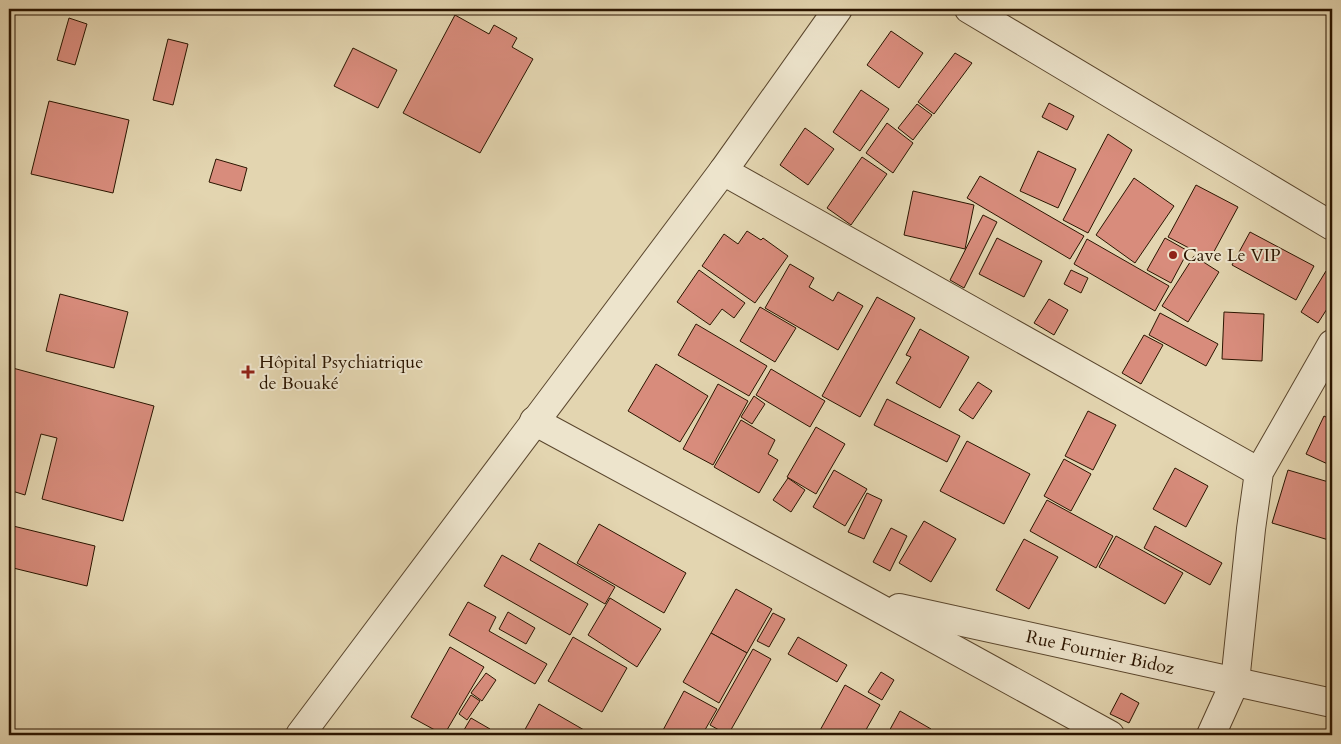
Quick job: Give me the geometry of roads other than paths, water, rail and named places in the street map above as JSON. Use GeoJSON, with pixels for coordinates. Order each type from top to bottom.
{"type":"FeatureCollection","features":[{"type":"Feature","properties":{"kind":"street"},"geometry":{"type":"LineString","coordinates":[[300,735],[723,171],[838,9]]}},
{"type":"Feature","properties":{"kind":"street"},"geometry":{"type":"LineString","coordinates":[[969,9],[1332,226]]}},
{"type":"Feature","properties":{"kind":"street"},"geometry":{"type":"LineString","coordinates":[[723,171],[1260,472]]}},
{"type":"Feature","properties":{"kind":"street"},"geometry":{"type":"LineString","coordinates":[[1211,735],[1235,682],[1251,529],[1260,472],[1332,344]]}},
{"type":"Feature","properties":{"kind":"street"},"geometry":{"type":"LineString","coordinates":[[534,422],[1110,735]]}},
{"type":"Feature","properties":{"kind":"street","name":"Rue Fournier Bidoz"},"geometry":{"type":"LineString","coordinates":[[868,602],[1332,703]]}},
{"type":"Feature","properties":{"kind":"place","name":"Cave Le VIP"},"geometry":{"type":"Point","coordinates":[1173,255]}},
{"type":"Feature","properties":{"kind":"place","name":"Hôpital Psychiatrique de Bouaké"},"geometry":{"type":"Point","coordinates":[248,372]}}]}
